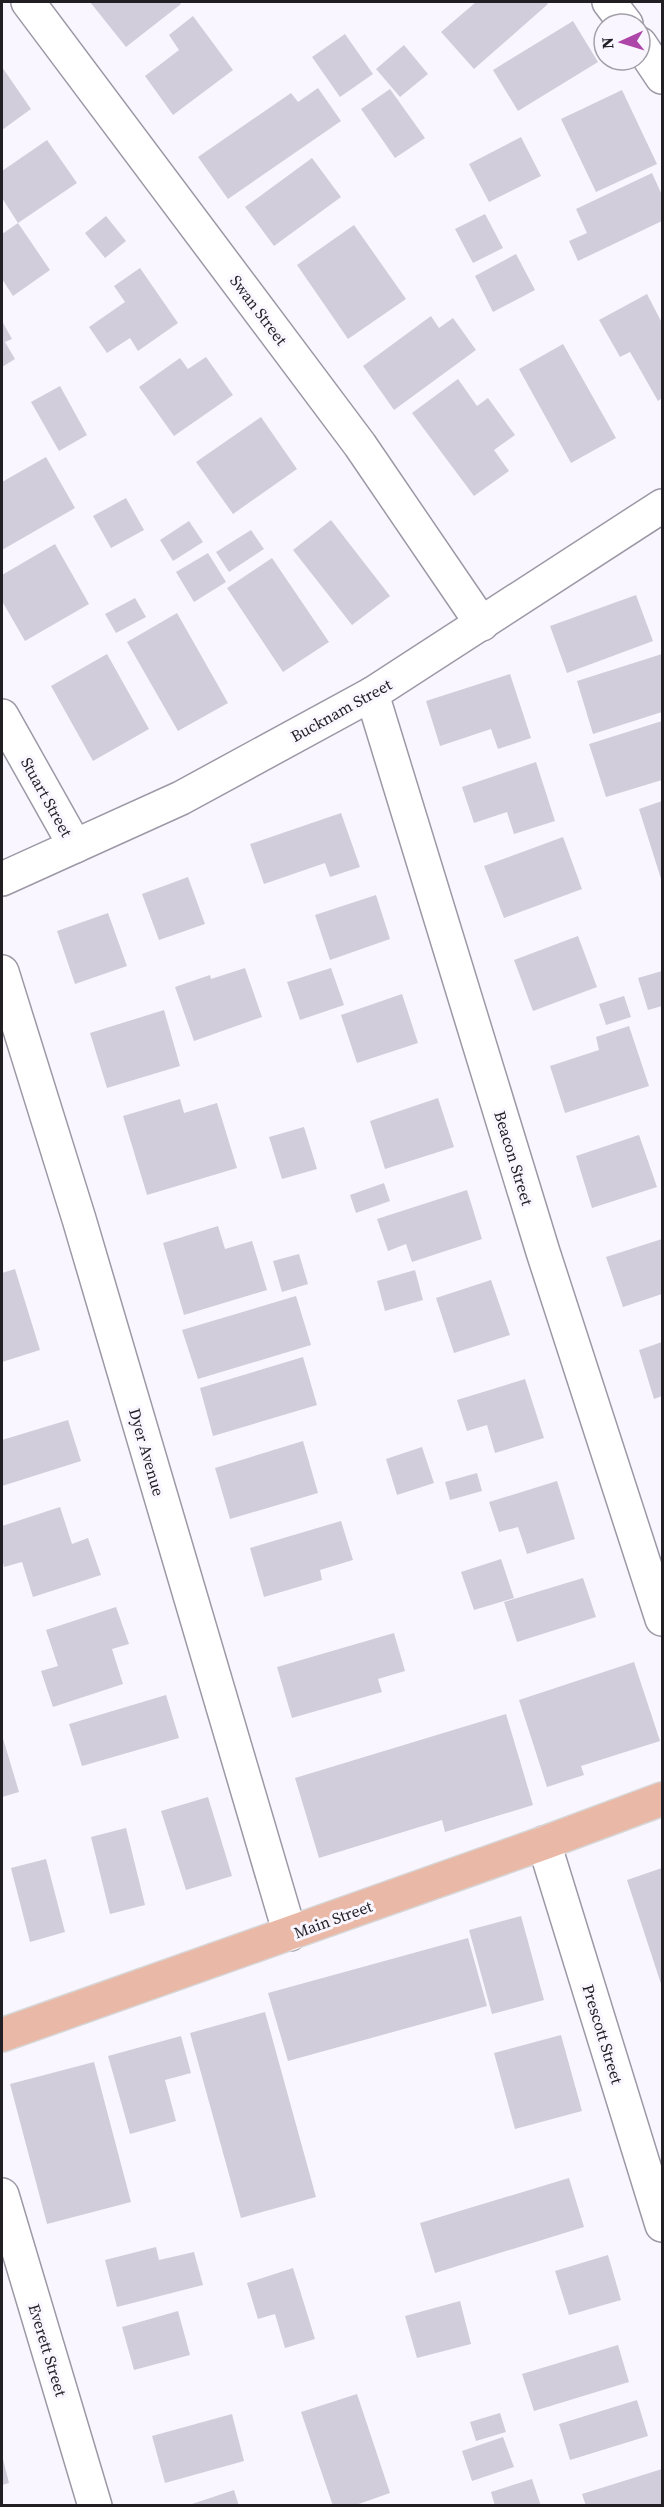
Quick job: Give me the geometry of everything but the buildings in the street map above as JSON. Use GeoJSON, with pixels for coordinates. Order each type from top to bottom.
{"type":"FeatureCollection","features":[{"type":"Feature","properties":{"kind":"main road","name":"Main Street"},"geometry":{"type":"LineString","coordinates":[[2,2035],[544,1844],[663,1799]]}},
{"type":"Feature","properties":{"kind":"street","name":"Swan Street"},"geometry":{"type":"LineString","coordinates":[[28,2],[360,445],[482,624]]}},
{"type":"Feature","properties":{"kind":"street"},"geometry":{"type":"LineString","coordinates":[[652,61],[663,77]]}},
{"type":"Feature","properties":{"kind":"street","name":"Bucknam Street"},"geometry":{"type":"LineString","coordinates":[[2,879],[181,798],[372,694],[663,506]]}},
{"type":"Feature","properties":{"kind":"street","name":"Beacon Street"},"geometry":{"type":"LineString","coordinates":[[372,694],[543,1252],[663,1619]]}},
{"type":"Feature","properties":{"kind":"street","name":"Stuart Street"},"geometry":{"type":"LineString","coordinates":[[2,716],[75,846]]}},
{"type":"Feature","properties":{"kind":"street","name":"Dyer Avenue"},"geometry":{"type":"LineString","coordinates":[[2,972],[82,1230],[290,1934]]}},
{"type":"Feature","properties":{"kind":"street","name":"Prescott Street"},"geometry":{"type":"LineString","coordinates":[[544,1844],[663,2225]]}},
{"type":"Feature","properties":{"kind":"street","name":"Everett Street"},"geometry":{"type":"LineString","coordinates":[[2,2195],[95,2505]]}}]}
